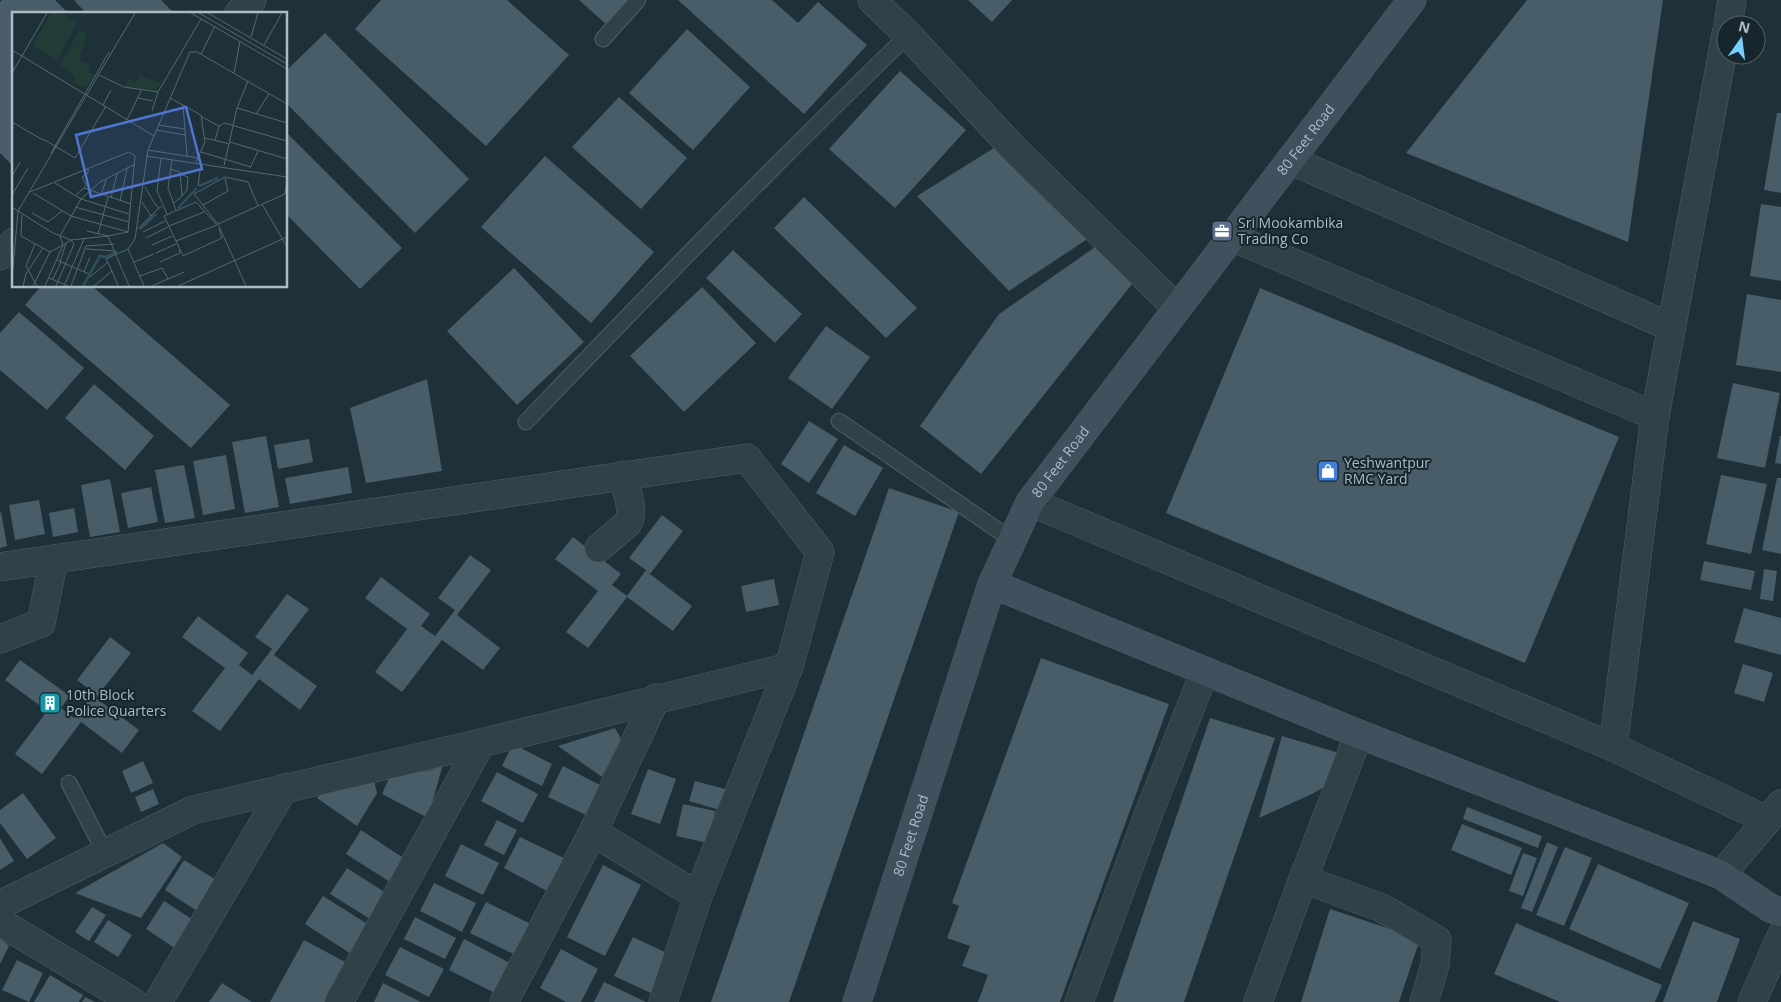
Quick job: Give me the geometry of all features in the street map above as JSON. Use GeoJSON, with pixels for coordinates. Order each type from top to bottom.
{"type":"FeatureCollection","features":[{"type":"Feature","properties":{"kind":"street"},"geometry":{"type":"LineString","coordinates":[[240,12],[252,0]]}},
{"type":"Feature","properties":{"kind":"street"},"geometry":{"type":"LineString","coordinates":[[872,0],[908,35],[1016,152],[1177,308]]}},
{"type":"Feature","properties":{"kind":"street","name":"80 Feet Road"},"geometry":{"type":"LineString","coordinates":[[857,1002],[992,584],[1030,502],[1412,0]]}},
{"type":"Feature","properties":{"kind":"street"},"geometry":{"type":"LineString","coordinates":[[1730,15],[1732,0]]}},
{"type":"Feature","properties":{"kind":"street"},"geometry":{"type":"LineString","coordinates":[[1612,747],[1655,416],[1720,65]]}},
{"type":"Feature","properties":{"kind":"street"},"geometry":{"type":"LineString","coordinates":[[1290,160],[1671,327]]}},
{"type":"Feature","properties":{"kind":"street"},"geometry":{"type":"LineString","coordinates":[[1232,237],[1655,416]]}},
{"type":"Feature","properties":{"kind":"street"},"geometry":{"type":"LineString","coordinates":[[0,256],[12,244]]}},
{"type":"Feature","properties":{"kind":"street"},"geometry":{"type":"LineString","coordinates":[[0,567],[747,458],[820,552],[789,667],[698,896],[663,1002]]}},
{"type":"Feature","properties":{"kind":"street"},"geometry":{"type":"LineString","coordinates":[[598,548],[628,523],[630,519],[630,509],[622,476]]}},
{"type":"Feature","properties":{"kind":"street"},"geometry":{"type":"LineString","coordinates":[[1030,502],[1612,747],[1774,812],[1721,876]]}},
{"type":"Feature","properties":{"kind":"street"},"geometry":{"type":"LineString","coordinates":[[0,639],[41,623],[54,559]]}},
{"type":"Feature","properties":{"kind":"street"},"geometry":{"type":"LineString","coordinates":[[992,584],[1359,734],[1721,876],[1770,908],[1781,912]]}},
{"type":"Feature","properties":{"kind":"street"},"geometry":{"type":"LineString","coordinates":[[0,905],[192,810],[481,743],[656,698],[789,667]]}},
{"type":"Feature","properties":{"kind":"street"},"geometry":{"type":"LineString","coordinates":[[1080,1002],[1150,810],[1205,671]]}},
{"type":"Feature","properties":{"kind":"street"},"geometry":{"type":"LineString","coordinates":[[504,1002],[593,832],[656,698]]}},
{"type":"Feature","properties":{"kind":"street"},"geometry":{"type":"LineString","coordinates":[[1258,1002],[1359,734]]}},
{"type":"Feature","properties":{"kind":"street"},"geometry":{"type":"LineString","coordinates":[[339,1002],[481,743]]}},
{"type":"Feature","properties":{"kind":"street"},"geometry":{"type":"LineString","coordinates":[[158,1002],[284,788]]}},
{"type":"Feature","properties":{"kind":"street"},"geometry":{"type":"LineString","coordinates":[[593,832],[698,896]]}},
{"type":"Feature","properties":{"kind":"street"},"geometry":{"type":"LineString","coordinates":[[1303,879],[1382,908],[1437,940],[1430,1000]]}},
{"type":"Feature","properties":{"kind":"street"},"geometry":{"type":"LineString","coordinates":[[0,922],[133,1002]]}},
{"type":"Feature","properties":{"kind":"street"},"geometry":{"type":"LineString","coordinates":[[1752,1002],[1781,936]]}},
{"type":"Feature","properties":{"kind":"lane"},"geometry":{"type":"LineString","coordinates":[[603,39],[638,0]]}},
{"type":"Feature","properties":{"kind":"lane"},"geometry":{"type":"LineString","coordinates":[[526,422],[682,259],[908,35]]}},
{"type":"Feature","properties":{"kind":"lane"},"geometry":{"type":"LineString","coordinates":[[839,422],[1012,540]]}},
{"type":"Feature","properties":{"kind":"lane"},"geometry":{"type":"LineString","coordinates":[[69,783],[105,853]]}},
{"type":"Feature","properties":{"kind":"building"},"geometry":{"type":"Polygon","coordinates":[[[2,0],[55,0],[67,12],[12,12],[12,165],[0,153],[0,2],[2,0]]]}},
{"type":"Feature","properties":{"kind":"building"},"geometry":{"type":"Polygon","coordinates":[[[74,0],[161,0],[173,12],[85,12],[74,0]]]}},
{"type":"Feature","properties":{"kind":"building"},"geometry":{"type":"Polygon","coordinates":[[[381,0],[507,0],[569,55],[486,146],[355,29],[381,0]]]}},
{"type":"Feature","properties":{"kind":"building"},"geometry":{"type":"Polygon","coordinates":[[[579,0],[631,0],[608,26],[579,0]]]}},
{"type":"Feature","properties":{"kind":"building"},"geometry":{"type":"Polygon","coordinates":[[[678,0],[772,0],[798,23],[818,2],[867,45],[804,114],[678,0]]]}},
{"type":"Feature","properties":{"kind":"building"},"geometry":{"type":"Polygon","coordinates":[[[968,0],[1012,0],[992,22],[968,0]]]}},
{"type":"Feature","properties":{"kind":"building"},"geometry":{"type":"Polygon","coordinates":[[[1527,0],[1663,0],[1628,242],[1406,153],[1527,0]]]}},
{"type":"Feature","properties":{"kind":"building"},"geometry":{"type":"Polygon","coordinates":[[[687,29],[750,87],[693,150],[629,93],[687,29]]]}},
{"type":"Feature","properties":{"kind":"building"},"geometry":{"type":"Polygon","coordinates":[[[325,33],[469,179],[415,233],[288,105],[288,69],[325,33]]]}},
{"type":"Feature","properties":{"kind":"building"},"geometry":{"type":"Polygon","coordinates":[[[900,71],[966,130],[895,208],[829,149],[900,71]]]}},
{"type":"Feature","properties":{"kind":"building"},"geometry":{"type":"Polygon","coordinates":[[[619,97],[687,158],[641,209],[572,147],[619,97]]]}},
{"type":"Feature","properties":{"kind":"building"},"geometry":{"type":"Polygon","coordinates":[[[1777,113],[1781,113],[1781,193],[1764,190],[1777,113]]]}},
{"type":"Feature","properties":{"kind":"building"},"geometry":{"type":"Polygon","coordinates":[[[288,134],[402,248],[360,289],[288,216],[288,134]]]}},
{"type":"Feature","properties":{"kind":"building"},"geometry":{"type":"Polygon","coordinates":[[[1005,141],[1095,234],[1009,291],[917,196],[1005,141]]]}},
{"type":"Feature","properties":{"kind":"building"},"geometry":{"type":"Polygon","coordinates":[[[545,156],[654,252],[591,323],[481,227],[545,156]]]}},
{"type":"Feature","properties":{"kind":"building"},"geometry":{"type":"Polygon","coordinates":[[[804,197],[917,308],[886,338],[774,228],[804,197]]]}},
{"type":"Feature","properties":{"kind":"building"},"geometry":{"type":"Polygon","coordinates":[[[1761,204],[1781,207],[1781,281],[1750,276],[1761,204]]]}},
{"type":"Feature","properties":{"kind":"building"},"geometry":{"type":"Polygon","coordinates":[[[1098,245],[1140,274],[981,474],[920,426],[999,314],[1098,245]]]}},
{"type":"Feature","properties":{"kind":"building"},"geometry":{"type":"Polygon","coordinates":[[[733,250],[802,314],[775,343],[706,278],[733,250]]]}},
{"type":"Feature","properties":{"kind":"building"},"geometry":{"type":"Polygon","coordinates":[[[514,268],[584,342],[517,405],[447,331],[514,268]]]}},
{"type":"Feature","properties":{"kind":"building"},"geometry":{"type":"Polygon","coordinates":[[[702,287],[756,343],[684,412],[630,356],[702,287]]]}},
{"type":"Feature","properties":{"kind":"building"},"geometry":{"type":"Polygon","coordinates":[[[39,288],[94,288],[230,405],[191,448],[25,305],[39,288]]]}},
{"type":"Feature","properties":{"kind":"building"},"geometry":{"type":"Polygon","coordinates":[[[1260,288],[1619,437],[1525,663],[1166,513],[1260,288]]]}},
{"type":"Feature","properties":{"kind":"building"},"geometry":{"type":"Polygon","coordinates":[[[1747,294],[1781,300],[1781,372],[1736,365],[1747,294]]]}},
{"type":"Feature","properties":{"kind":"building"},"geometry":{"type":"Polygon","coordinates":[[[19,312],[84,368],[47,410],[0,370],[0,333],[19,312]]]}},
{"type":"Feature","properties":{"kind":"building"},"geometry":{"type":"Polygon","coordinates":[[[826,326],[870,357],[832,409],[788,378],[826,326]]]}},
{"type":"Feature","properties":{"kind":"building"},"geometry":{"type":"Polygon","coordinates":[[[427,379],[442,471],[366,483],[350,408],[427,379]]]}},
{"type":"Feature","properties":{"kind":"building"},"geometry":{"type":"Polygon","coordinates":[[[1733,383],[1780,393],[1765,468],[1717,458],[1733,383]]]}},
{"type":"Feature","properties":{"kind":"building"},"geometry":{"type":"Polygon","coordinates":[[[94,384],[154,436],[125,470],[65,418],[94,384]]]}},
{"type":"Feature","properties":{"kind":"building"},"geometry":{"type":"Polygon","coordinates":[[[809,421],[838,439],[809,483],[781,464],[809,421]]]}},
{"type":"Feature","properties":{"kind":"building"},"geometry":{"type":"Polygon","coordinates":[[[266,436],[279,507],[245,513],[232,442],[266,436]]]}},
{"type":"Feature","properties":{"kind":"building"},"geometry":{"type":"Polygon","coordinates":[[[1781,436],[1781,464],[1775,463],[1781,436]]]}},
{"type":"Feature","properties":{"kind":"building"},"geometry":{"type":"Polygon","coordinates":[[[309,439],[313,462],[278,469],[274,445],[309,439]]]}},
{"type":"Feature","properties":{"kind":"building"},"geometry":{"type":"Polygon","coordinates":[[[844,445],[883,468],[855,516],[816,493],[844,445]]]}},
{"type":"Feature","properties":{"kind":"building"},"geometry":{"type":"Polygon","coordinates":[[[226,455],[235,509],[203,515],[193,461],[226,455]]]}},
{"type":"Feature","properties":{"kind":"building"},"geometry":{"type":"Polygon","coordinates":[[[184,465],[195,518],[165,523],[155,470],[184,465]]]}},
{"type":"Feature","properties":{"kind":"building"},"geometry":{"type":"Polygon","coordinates":[[[348,467],[352,493],[290,504],[285,478],[348,467]]]}},
{"type":"Feature","properties":{"kind":"building"},"geometry":{"type":"Polygon","coordinates":[[[1721,475],[1767,484],[1751,554],[1706,544],[1721,475]]]}},
{"type":"Feature","properties":{"kind":"building"},"geometry":{"type":"Polygon","coordinates":[[[1777,478],[1781,478],[1781,554],[1762,550],[1777,478]]]}},
{"type":"Feature","properties":{"kind":"building"},"geometry":{"type":"Polygon","coordinates":[[[110,479],[120,532],[90,537],[81,485],[110,479]]]}},
{"type":"Feature","properties":{"kind":"building"},"geometry":{"type":"Polygon","coordinates":[[[151,487],[158,522],[128,528],[121,493],[151,487]]]}},
{"type":"Feature","properties":{"kind":"building"},"geometry":{"type":"Polygon","coordinates":[[[889,488],[959,512],[789,1002],[711,1002],[889,488]]]}},
{"type":"Feature","properties":{"kind":"building"},"geometry":{"type":"Polygon","coordinates":[[[39,500],[45,534],[15,540],[9,505],[39,500]]]}},
{"type":"Feature","properties":{"kind":"building"},"geometry":{"type":"Polygon","coordinates":[[[74,508],[78,532],[53,537],[49,513],[74,508]]]}},
{"type":"Feature","properties":{"kind":"building"},"geometry":{"type":"Polygon","coordinates":[[[0,513],[7,546],[0,548],[0,513]]]}},
{"type":"Feature","properties":{"kind":"building"},"geometry":{"type":"Polygon","coordinates":[[[662,515],[683,531],[650,574],[692,606],[673,631],[627,597],[588,648],[566,632],[598,591],[555,559],[573,537],[621,574],[612,585],[627,596],[646,570],[629,558],[662,515]]]}},
{"type":"Feature","properties":{"kind":"building"},"geometry":{"type":"Polygon","coordinates":[[[470,555],[491,570],[457,615],[500,648],[483,670],[442,640],[402,692],[375,672],[407,629],[365,598],[381,577],[430,614],[421,626],[435,636],[455,610],[438,598],[470,555]]]}},
{"type":"Feature","properties":{"kind":"building"},"geometry":{"type":"Polygon","coordinates":[[[1704,561],[1755,571],[1751,590],[1700,580],[1704,561]]]}},
{"type":"Feature","properties":{"kind":"building"},"geometry":{"type":"Polygon","coordinates":[[[1764,569],[1777,571],[1773,601],[1760,599],[1764,569]]]}},
{"type":"Feature","properties":{"kind":"building"},"geometry":{"type":"Polygon","coordinates":[[[774,579],[779,605],[746,612],[741,586],[774,579]]]}},
{"type":"Feature","properties":{"kind":"building"},"geometry":{"type":"Polygon","coordinates":[[[287,594],[309,609],[274,655],[317,686],[300,710],[259,679],[220,731],[192,711],[225,668],[182,637],[198,616],[248,653],[239,665],[252,675],[272,649],[255,637],[287,594]]]}},
{"type":"Feature","properties":{"kind":"building"},"geometry":{"type":"Polygon","coordinates":[[[1744,608],[1781,618],[1781,655],[1734,642],[1744,608]]]}},
{"type":"Feature","properties":{"kind":"building","name":"10th Block Police Quarters"},"geometry":{"type":"Polygon","coordinates":[[[110,637],[131,653],[96,698],[139,730],[122,753],[81,722],[42,774],[15,754],[47,711],[5,680],[20,660],[70,696],[61,708],[74,718],[94,693],[77,680],[110,637]]]}},
{"type":"Feature","properties":{"kind":"building"},"geometry":{"type":"Polygon","coordinates":[[[1041,658],[1169,704],[1060,1002],[978,1002],[988,975],[962,966],[970,946],[947,938],[959,906],[952,903],[1041,658]]]}},
{"type":"Feature","properties":{"kind":"building"},"geometry":{"type":"Polygon","coordinates":[[[1743,664],[1773,673],[1764,702],[1734,693],[1743,664]]]}},
{"type":"Feature","properties":{"kind":"building"},"geometry":{"type":"Polygon","coordinates":[[[1210,718],[1275,738],[1184,1002],[1113,1002],[1210,718]]]}},
{"type":"Feature","properties":{"kind":"building"},"geometry":{"type":"Polygon","coordinates":[[[615,728],[621,739],[602,777],[558,746],[615,728]]]}},
{"type":"Feature","properties":{"kind":"building"},"geometry":{"type":"Polygon","coordinates":[[[1282,736],[1346,755],[1340,778],[1312,794],[1259,818],[1282,736]]]}},
{"type":"Feature","properties":{"kind":"building"},"geometry":{"type":"Polygon","coordinates":[[[513,744],[552,764],[542,786],[502,766],[513,744]]]}},
{"type":"Feature","properties":{"kind":"building"},"geometry":{"type":"Polygon","coordinates":[[[143,761],[153,783],[131,793],[122,771],[143,761]]]}},
{"type":"Feature","properties":{"kind":"building"},"geometry":{"type":"Polygon","coordinates":[[[443,764],[428,818],[382,794],[390,776],[432,770],[443,764]]]}},
{"type":"Feature","properties":{"kind":"building"},"geometry":{"type":"Polygon","coordinates":[[[563,766],[600,785],[586,815],[548,797],[563,766]]]}},
{"type":"Feature","properties":{"kind":"building"},"geometry":{"type":"Polygon","coordinates":[[[648,769],[676,779],[660,824],[631,814],[648,769]]]}},
{"type":"Feature","properties":{"kind":"building"},"geometry":{"type":"Polygon","coordinates":[[[497,772],[538,794],[523,823],[481,801],[497,772]]]}},
{"type":"Feature","properties":{"kind":"building"},"geometry":{"type":"Polygon","coordinates":[[[374,780],[377,793],[357,826],[317,798],[323,791],[374,780]]]}},
{"type":"Feature","properties":{"kind":"building"},"geometry":{"type":"Polygon","coordinates":[[[695,781],[736,792],[730,813],[689,801],[695,781]]]}},
{"type":"Feature","properties":{"kind":"building"},"geometry":{"type":"Polygon","coordinates":[[[153,789],[159,804],[141,812],[135,797],[153,789]]]}},
{"type":"Feature","properties":{"kind":"building"},"geometry":{"type":"Polygon","coordinates":[[[23,793],[56,838],[27,859],[0,823],[0,810],[23,793]]]}},
{"type":"Feature","properties":{"kind":"building"},"geometry":{"type":"Polygon","coordinates":[[[683,804],[715,811],[708,843],[676,836],[683,804]]]}},
{"type":"Feature","properties":{"kind":"building"},"geometry":{"type":"Polygon","coordinates":[[[1467,807],[1542,836],[1538,848],[1463,819],[1467,807]]]}},
{"type":"Feature","properties":{"kind":"building"},"geometry":{"type":"Polygon","coordinates":[[[497,820],[517,830],[504,855],[484,845],[497,820]]]}},
{"type":"Feature","properties":{"kind":"building"},"geometry":{"type":"Polygon","coordinates":[[[1462,824],[1522,848],[1511,875],[1451,850],[1462,824]]]}},
{"type":"Feature","properties":{"kind":"building"},"geometry":{"type":"Polygon","coordinates":[[[361,830],[405,859],[390,882],[346,854],[361,830]]]}},
{"type":"Feature","properties":{"kind":"building"},"geometry":{"type":"Polygon","coordinates":[[[520,837],[564,858],[547,891],[504,868],[520,837]]]}},
{"type":"Feature","properties":{"kind":"building"},"geometry":{"type":"Polygon","coordinates":[[[0,838],[14,861],[0,870],[0,838]]]}},
{"type":"Feature","properties":{"kind":"building"},"geometry":{"type":"Polygon","coordinates":[[[1547,842],[1558,847],[1532,912],[1521,908],[1547,842]]]}},
{"type":"Feature","properties":{"kind":"building"},"geometry":{"type":"Polygon","coordinates":[[[163,843],[182,857],[141,918],[75,893],[163,843]]]}},
{"type":"Feature","properties":{"kind":"building"},"geometry":{"type":"Polygon","coordinates":[[[461,844],[499,863],[483,895],[445,876],[461,844]]]}},
{"type":"Feature","properties":{"kind":"building"},"geometry":{"type":"Polygon","coordinates":[[[1565,847],[1592,858],[1564,926],[1536,915],[1565,847]]]}},
{"type":"Feature","properties":{"kind":"building"},"geometry":{"type":"Polygon","coordinates":[[[1523,853],[1537,858],[1523,896],[1509,891],[1523,853]]]}},
{"type":"Feature","properties":{"kind":"building"},"geometry":{"type":"Polygon","coordinates":[[[184,860],[226,886],[206,917],[165,890],[184,860]]]}},
{"type":"Feature","properties":{"kind":"building"},"geometry":{"type":"Polygon","coordinates":[[[1598,864],[1689,903],[1660,969],[1569,929],[1598,864]]]}},
{"type":"Feature","properties":{"kind":"building"},"geometry":{"type":"Polygon","coordinates":[[[603,865],[641,885],[605,956],[567,937],[603,865]]]}},
{"type":"Feature","properties":{"kind":"building"},"geometry":{"type":"Polygon","coordinates":[[[347,868],[386,893],[370,919],[330,894],[347,868]]]}},
{"type":"Feature","properties":{"kind":"building"},"geometry":{"type":"Polygon","coordinates":[[[434,883],[476,903],[462,932],[420,911],[434,883]]]}},
{"type":"Feature","properties":{"kind":"building"},"geometry":{"type":"Polygon","coordinates":[[[323,896],[369,925],[351,954],[305,924],[323,896]]]}},
{"type":"Feature","properties":{"kind":"building"},"geometry":{"type":"Polygon","coordinates":[[[164,901],[201,925],[182,953],[146,929],[164,901]]]}},
{"type":"Feature","properties":{"kind":"building"},"geometry":{"type":"Polygon","coordinates":[[[486,902],[533,925],[518,956],[470,933],[486,902]]]}},
{"type":"Feature","properties":{"kind":"building"},"geometry":{"type":"Polygon","coordinates":[[[92,907],[106,915],[89,941],[75,932],[92,907]]]}},
{"type":"Feature","properties":{"kind":"building"},"geometry":{"type":"Polygon","coordinates":[[[1330,909],[1420,939],[1399,1002],[1301,1002],[1330,909]]]}},
{"type":"Feature","properties":{"kind":"building"},"geometry":{"type":"Polygon","coordinates":[[[415,917],[456,938],[445,959],[404,939],[415,917]]]}},
{"type":"Feature","properties":{"kind":"building"},"geometry":{"type":"Polygon","coordinates":[[[108,920],[132,935],[118,957],[94,942],[108,920]]]}},
{"type":"Feature","properties":{"kind":"building"},"geometry":{"type":"Polygon","coordinates":[[[1693,921],[1740,939],[1717,1002],[1663,1002],[1693,921]]]}},
{"type":"Feature","properties":{"kind":"building"},"geometry":{"type":"Polygon","coordinates":[[[1516,923],[1662,985],[1655,1002],[1560,1002],[1494,974],[1516,923]]]}},
{"type":"Feature","properties":{"kind":"building"},"geometry":{"type":"Polygon","coordinates":[[[633,937],[671,955],[653,994],[614,976],[633,937]]]}},
{"type":"Feature","properties":{"kind":"building"},"geometry":{"type":"Polygon","coordinates":[[[0,938],[9,946],[0,964],[0,938]]]}},
{"type":"Feature","properties":{"kind":"building"},"geometry":{"type":"Polygon","coordinates":[[[464,939],[512,964],[497,994],[449,970],[464,939]]]}},
{"type":"Feature","properties":{"kind":"building"},"geometry":{"type":"Polygon","coordinates":[[[304,940],[349,964],[329,1002],[270,1002],[304,940]]]}},
{"type":"Feature","properties":{"kind":"building"},"geometry":{"type":"Polygon","coordinates":[[[400,947],[444,969],[429,997],[385,975],[400,947]]]}},
{"type":"Feature","properties":{"kind":"building"},"geometry":{"type":"Polygon","coordinates":[[[561,949],[598,969],[581,1002],[566,1002],[540,988],[561,949]]]}},
{"type":"Feature","properties":{"kind":"building"},"geometry":{"type":"Polygon","coordinates":[[[17,960],[43,973],[29,1002],[2,990],[17,960]]]}},
{"type":"Feature","properties":{"kind":"building"},"geometry":{"type":"Polygon","coordinates":[[[50,975],[83,995],[79,1002],[34,1002],[50,975]]]}},
{"type":"Feature","properties":{"kind":"building"},"geometry":{"type":"Polygon","coordinates":[[[604,982],[646,1002],[594,1002],[604,982]]]}},
{"type":"Feature","properties":{"kind":"building"},"geometry":{"type":"Polygon","coordinates":[[[222,983],[252,1002],[209,1002],[222,983]]]}},
{"type":"Feature","properties":{"kind":"building"},"geometry":{"type":"Polygon","coordinates":[[[383,983],[421,1002],[374,1002],[383,983]]]}},
{"type":"Feature","properties":{"kind":"building"},"geometry":{"type":"Polygon","coordinates":[[[85,997],[95,1002],[82,1002],[85,997]]]}},
{"type":"Feature","properties":{"kind":"place","name":"Sri Mookambika Trading Co"},"geometry":{"type":"Point","coordinates":[1222,231]}},
{"type":"Feature","properties":{"kind":"place","name":"Yeshwantpur RMC Yard"},"geometry":{"type":"Point","coordinates":[1328,471]}},
{"type":"Feature","properties":{"kind":"place","name":"10th Block Police Quarters"},"geometry":{"type":"Point","coordinates":[50,703]}}]}
